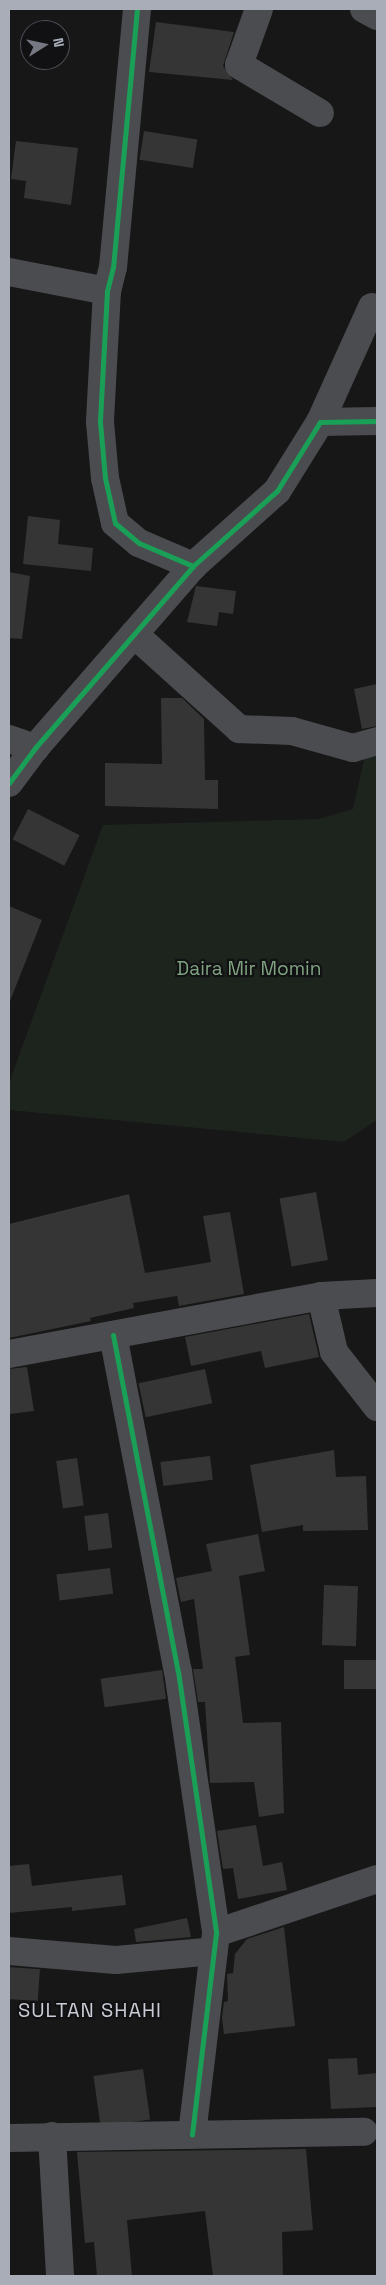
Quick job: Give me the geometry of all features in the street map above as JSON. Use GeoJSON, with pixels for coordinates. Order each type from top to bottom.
{"type":"FeatureCollection","features":[{"type":"Feature","properties":{"kind":"street"},"geometry":{"type":"LineString","coordinates":[[137,9],[113,267],[107,291],[100,422],[105,478],[115,523],[140,543],[193,566]]}},
{"type":"Feature","properties":{"kind":"street"},"geometry":{"type":"LineString","coordinates":[[258,9],[239,65],[320,114]]}},
{"type":"Feature","properties":{"kind":"street"},"geometry":{"type":"LineString","coordinates":[[364,9],[377,16]]}},
{"type":"Feature","properties":{"kind":"street"},"geometry":{"type":"LineString","coordinates":[[9,272],[107,291]]}},
{"type":"Feature","properties":{"kind":"street"},"geometry":{"type":"LineString","coordinates":[[9,783],[35,748],[193,566],[277,492],[320,422],[372,307]]}},
{"type":"Feature","properties":{"kind":"street"},"geometry":{"type":"LineString","coordinates":[[320,422],[377,421]]}},
{"type":"Feature","properties":{"kind":"street"},"geometry":{"type":"LineString","coordinates":[[134,634],[239,729],[292,731],[353,748],[377,742]]}},
{"type":"Feature","properties":{"kind":"street"},"geometry":{"type":"LineString","coordinates":[[9,739],[35,748]]}},
{"type":"Feature","properties":{"kind":"street"},"geometry":{"type":"LineString","coordinates":[[9,1354],[321,1296],[377,1293]]}},
{"type":"Feature","properties":{"kind":"street"},"geometry":{"type":"LineString","coordinates":[[321,1296],[334,1352],[377,1407]]}},
{"type":"Feature","properties":{"kind":"street"},"geometry":{"type":"LineString","coordinates":[[112,1336],[178,1671],[215,1942],[192,2135]]}},
{"type":"Feature","properties":{"kind":"street"},"geometry":{"type":"LineString","coordinates":[[9,1951],[116,1960],[215,1942],[377,1879]]}},
{"type":"Feature","properties":{"kind":"street"},"geometry":{"type":"LineString","coordinates":[[9,2138],[364,2132]]}},
{"type":"Feature","properties":{"kind":"street"},"geometry":{"type":"LineString","coordinates":[[52,2136],[60,2276]]}},
{"type":"Feature","properties":{"kind":"green space","name":"Daira Mir Momin"},"geometry":{"type":"Polygon","coordinates":[[[377,753],[377,1120],[344,1142],[9,1110],[9,1083],[103,825],[318,819],[353,809],[365,755],[377,753]]]}},
{"type":"Feature","properties":{"kind":"building"},"geometry":{"type":"Polygon","coordinates":[[[156,22],[234,32],[223,66],[233,80],[149,72],[156,22]]]}},
{"type":"Feature","properties":{"kind":"building"},"geometry":{"type":"Polygon","coordinates":[[[144,131],[197,139],[193,168],[139,160],[144,131]]]}},
{"type":"Feature","properties":{"kind":"building"},"geometry":{"type":"Polygon","coordinates":[[[16,141],[78,148],[71,205],[24,198],[26,181],[11,179],[16,141]]]}},
{"type":"Feature","properties":{"kind":"building"},"geometry":{"type":"Polygon","coordinates":[[[28,516],[60,520],[58,544],[93,548],[91,571],[23,564],[28,516]]]}},
{"type":"Feature","properties":{"kind":"building"},"geometry":{"type":"Polygon","coordinates":[[[9,572],[30,576],[22,639],[9,638],[9,572]]]}},
{"type":"Feature","properties":{"kind":"building"},"geometry":{"type":"Polygon","coordinates":[[[196,586],[236,591],[233,614],[219,612],[217,626],[187,622],[196,586]]]}},
{"type":"Feature","properties":{"kind":"building"},"geometry":{"type":"Polygon","coordinates":[[[377,684],[377,726],[362,729],[354,689],[377,684]]]}},
{"type":"Feature","properties":{"kind":"building"},"geometry":{"type":"Polygon","coordinates":[[[161,698],[182,698],[204,719],[205,780],[218,780],[218,809],[105,806],[105,763],[162,764],[161,698]]]}},
{"type":"Feature","properties":{"kind":"building"},"geometry":{"type":"Polygon","coordinates":[[[28,809],[80,835],[64,866],[13,839],[28,809]]]}},
{"type":"Feature","properties":{"kind":"building"},"geometry":{"type":"Polygon","coordinates":[[[9,906],[42,920],[10,1001],[9,1001],[9,906]]]}},
{"type":"Feature","properties":{"kind":"building"},"geometry":{"type":"Polygon","coordinates":[[[316,1192],[328,1260],[292,1266],[280,1198],[316,1192]]]}},
{"type":"Feature","properties":{"kind":"building"},"geometry":{"type":"Polygon","coordinates":[[[129,1194],[145,1273],[211,1262],[203,1216],[230,1212],[244,1294],[179,1306],[177,1296],[133,1303],[134,1308],[90,1318],[91,1321],[9,1338],[9,1224],[129,1194]]]}},
{"type":"Feature","properties":{"kind":"building"},"geometry":{"type":"Polygon","coordinates":[[[309,1314],[319,1357],[265,1368],[261,1351],[191,1366],[185,1337],[309,1314]]]}},
{"type":"Feature","properties":{"kind":"building"},"geometry":{"type":"Polygon","coordinates":[[[27,1367],[34,1411],[9,1414],[9,1369],[27,1367]]]}},
{"type":"Feature","properties":{"kind":"building"},"geometry":{"type":"Polygon","coordinates":[[[205,1369],[212,1403],[146,1417],[138,1383],[205,1369]]]}},
{"type":"Feature","properties":{"kind":"building"},"geometry":{"type":"Polygon","coordinates":[[[334,1450],[336,1477],[366,1476],[368,1530],[303,1531],[303,1525],[262,1532],[250,1465],[334,1450]]]}},
{"type":"Feature","properties":{"kind":"building"},"geometry":{"type":"Polygon","coordinates":[[[210,1456],[213,1480],[163,1486],[160,1462],[210,1456]]]}},
{"type":"Feature","properties":{"kind":"building"},"geometry":{"type":"Polygon","coordinates":[[[77,1458],[84,1506],[63,1508],[56,1461],[77,1458]]]}},
{"type":"Feature","properties":{"kind":"building"},"geometry":{"type":"Polygon","coordinates":[[[108,1513],[112,1548],[88,1551],[84,1516],[108,1513]]]}},
{"type":"Feature","properties":{"kind":"building"},"geometry":{"type":"Polygon","coordinates":[[[258,1534],[265,1571],[239,1576],[250,1655],[235,1657],[243,1723],[281,1722],[284,1813],[259,1817],[254,1782],[210,1783],[205,1702],[198,1702],[193,1669],[203,1669],[194,1599],[181,1602],[176,1578],[212,1571],[206,1544],[258,1534]]]}},
{"type":"Feature","properties":{"kind":"building"},"geometry":{"type":"Polygon","coordinates":[[[110,1568],[113,1594],[60,1600],[56,1575],[110,1568]]]}},
{"type":"Feature","properties":{"kind":"building"},"geometry":{"type":"Polygon","coordinates":[[[324,1585],[358,1586],[356,1646],[322,1645],[324,1585]]]}},
{"type":"Feature","properties":{"kind":"building"},"geometry":{"type":"Polygon","coordinates":[[[344,1660],[377,1660],[377,1689],[344,1689],[344,1660]]]}},
{"type":"Feature","properties":{"kind":"building"},"geometry":{"type":"Polygon","coordinates":[[[162,1670],[166,1699],[105,1707],[101,1679],[162,1670]]]}},
{"type":"Feature","properties":{"kind":"building"},"geometry":{"type":"Polygon","coordinates":[[[256,1825],[263,1866],[282,1862],[287,1890],[238,1899],[233,1868],[223,1869],[217,1831],[256,1825]]]}},
{"type":"Feature","properties":{"kind":"building"},"geometry":{"type":"Polygon","coordinates":[[[29,1864],[32,1886],[122,1875],[126,1905],[72,1911],[72,1907],[9,1913],[9,1866],[29,1864]]]}},
{"type":"Feature","properties":{"kind":"building"},"geometry":{"type":"Polygon","coordinates":[[[187,1918],[191,1937],[136,1942],[134,1929],[187,1918]]]}},
{"type":"Feature","properties":{"kind":"building"},"geometry":{"type":"Polygon","coordinates":[[[284,1927],[295,2026],[224,2034],[222,2018],[224,2002],[228,2001],[227,1974],[233,1973],[235,1954],[247,1939],[284,1927]]]}},
{"type":"Feature","properties":{"kind":"building"},"geometry":{"type":"Polygon","coordinates":[[[9,1967],[40,1969],[38,2001],[9,1999],[9,1967]]]}},
{"type":"Feature","properties":{"kind":"building"},"geometry":{"type":"Polygon","coordinates":[[[357,2058],[358,2075],[377,2073],[377,2107],[331,2109],[328,2059],[357,2058]]]}},
{"type":"Feature","properties":{"kind":"building"},"geometry":{"type":"Polygon","coordinates":[[[143,2069],[150,2120],[101,2126],[93,2076],[143,2069]]]}},
{"type":"Feature","properties":{"kind":"building"},"geometry":{"type":"Polygon","coordinates":[[[306,2149],[313,2230],[282,2232],[283,2276],[213,2276],[205,2211],[127,2220],[132,2276],[97,2276],[94,2242],[85,2243],[77,2152],[306,2149]]]}},
{"type":"Feature","properties":{"kind":"cycle path"},"geometry":{"type":"LineString","coordinates":[[137,9],[113,267],[107,291],[100,422],[105,478],[115,523],[139,543],[193,566]]}},
{"type":"Feature","properties":{"kind":"cycle path"},"geometry":{"type":"LineString","coordinates":[[9,783],[35,748],[193,566],[277,491],[320,422],[377,421]]}},
{"type":"Feature","properties":{"kind":"cycle path"},"geometry":{"type":"LineString","coordinates":[[113,1335],[178,1671],[216,1933],[192,2135]]}},
{"type":"Feature","properties":{"kind":"district","name":"SULTAN SHAHI"},"geometry":{"type":"Point","coordinates":[90,2010]}}]}
